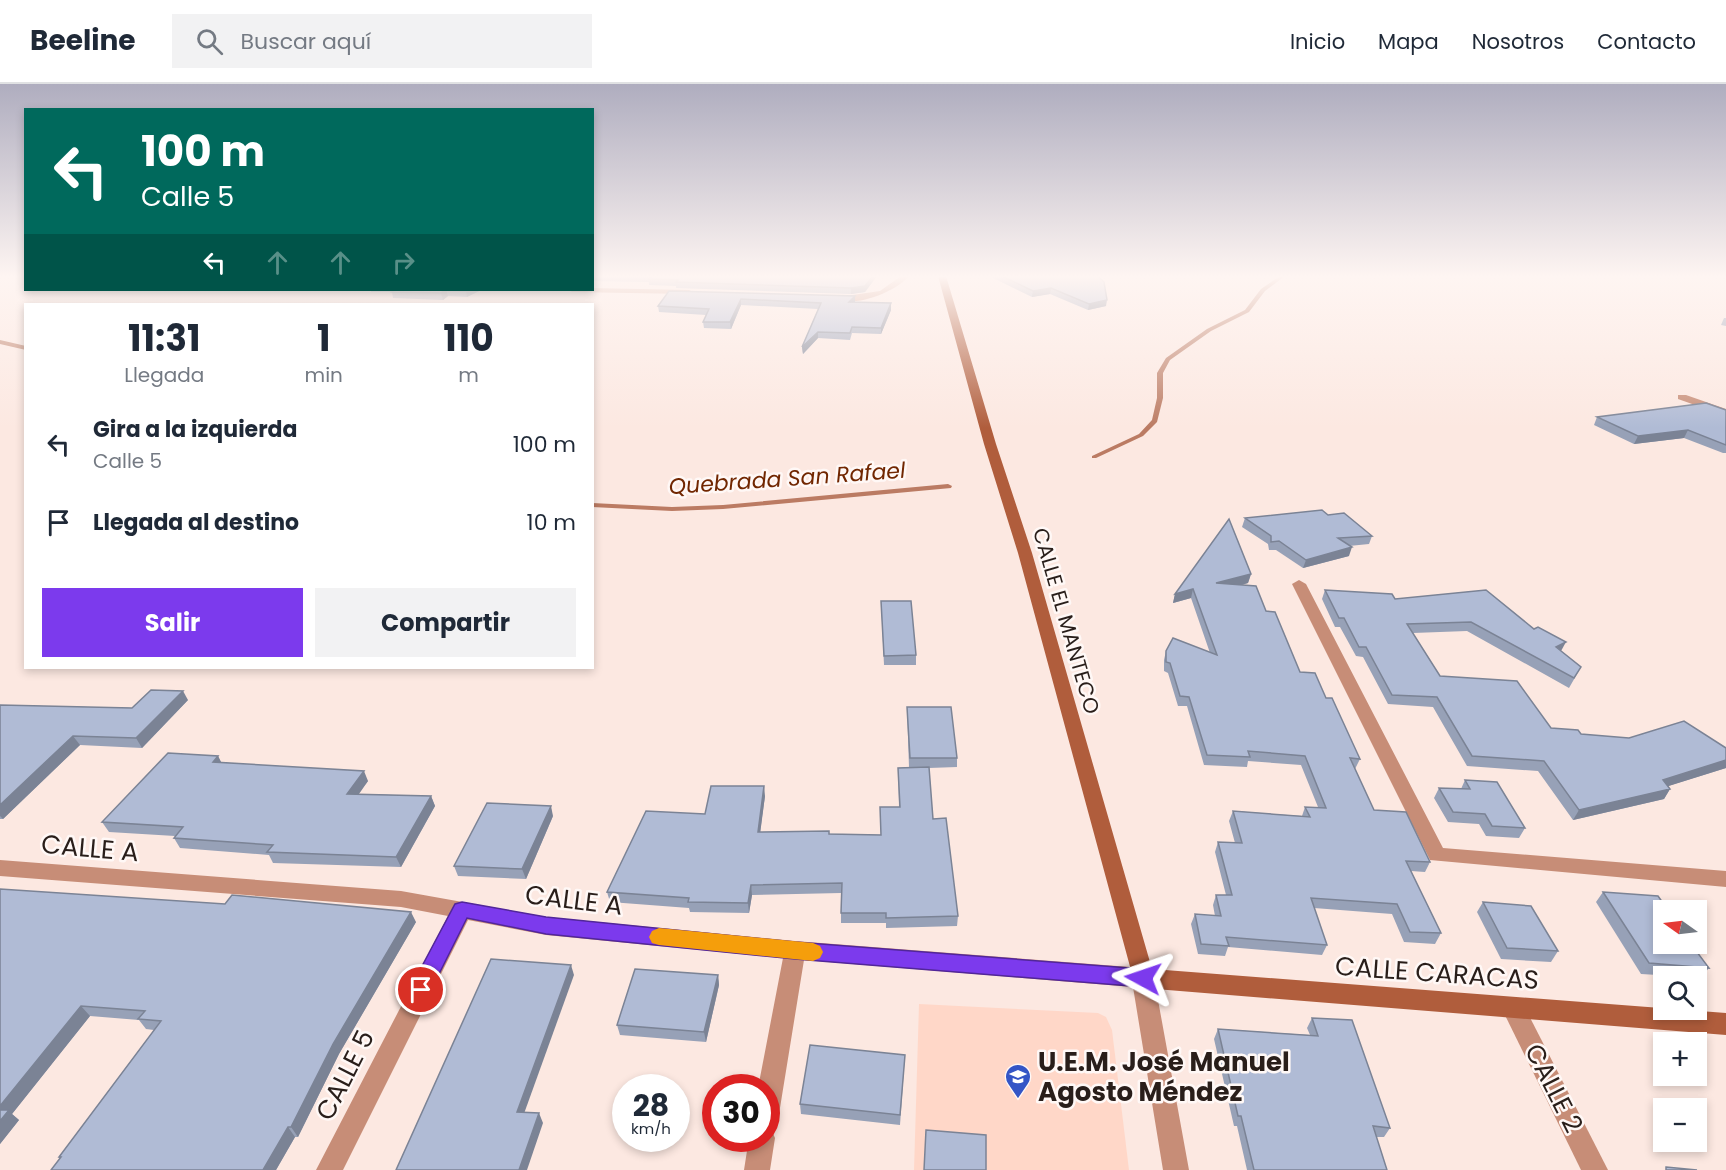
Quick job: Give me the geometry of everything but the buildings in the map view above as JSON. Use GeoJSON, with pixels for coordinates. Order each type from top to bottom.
{"type":"FeatureCollection","features":[{"type":"Feature","properties":{"kind":"street","name":"CALLE EL MANTECO"},"geometry":{"type":"LineString","coordinates":[[956,327],[990,444],[1025,553],[1132,929],[1143,978]]}},
{"type":"Feature","properties":{"kind":"street"},"geometry":{"type":"LineString","coordinates":[[1682,397],[1726,413]]}},
{"type":"Feature","properties":{"kind":"street"},"geometry":{"type":"LineString","coordinates":[[1299,584],[1437,855],[1726,879]]}},
{"type":"Feature","properties":{"kind":"street","name":"CALLE A"},"geometry":{"type":"LineString","coordinates":[[0,868],[401,899],[546,926],[795,951],[1143,978]]}},
{"type":"Feature","properties":{"kind":"street","name":"CALLE 5"},"geometry":{"type":"LineString","coordinates":[[328,1170],[462,909]]}},
{"type":"Feature","properties":{"kind":"street"},"geometry":{"type":"LineString","coordinates":[[773,1074],[795,951]]}},
{"type":"Feature","properties":{"kind":"street","name":"CALLE CARACAS"},"geometry":{"type":"LineString","coordinates":[[1143,978],[1726,1024]]}},
{"type":"Feature","properties":{"kind":"street"},"geometry":{"type":"LineString","coordinates":[[1143,978],[1176,1170]]}},
{"type":"Feature","properties":{"kind":"street","name":"CALLE 2"},"geometry":{"type":"LineString","coordinates":[[1513,1007],[1595,1170]]}},
{"type":"Feature","properties":{"kind":"street"},"geometry":{"type":"LineString","coordinates":[[757,1170],[760,1152]]}},
{"type":"Feature","properties":{"kind":"shaded area","name":"U.E.M. José Manuel Agosto Méndez"},"geometry":{"type":"Polygon","coordinates":[[[919,1004],[1098,1013],[1106,1017],[1112,1030],[1129,1170],[914,1170],[919,1004]]]}},
{"type":"Feature","properties":{"kind":"waterway","name":"Quebrada San Rafael"},"geometry":{"type":"LineString","coordinates":[[1094,457],[1141,435],[1155,421],[1160,398],[1160,373],[1168,359],[1216,327]]}},
{"type":"Feature","properties":{"kind":"waterway","name":"Quebrada San Rafael"},"geometry":{"type":"LineString","coordinates":[[0,342],[24,348]]}},
{"type":"Feature","properties":{"kind":"waterway","name":"Quebrada San Rafael"},"geometry":{"type":"LineString","coordinates":[[594,505],[672,509],[723,507],[948,486]]}},
{"type":"Feature","properties":{"kind":"slow traffic"},"geometry":{"type":"LineString","coordinates":[[659,937],[813,952]]}},
{"type":"Feature","properties":{"kind":"place","name":"U.E.M. José Manuel Agosto Méndez"},"geometry":{"type":"Point","coordinates":[1018,1100]}},
{"type":"Feature","properties":{"kind":"route"},"geometry":{"type":"LineString","coordinates":[[421,990],[462,909],[546,926],[795,951],[1143,978]]}}]}
